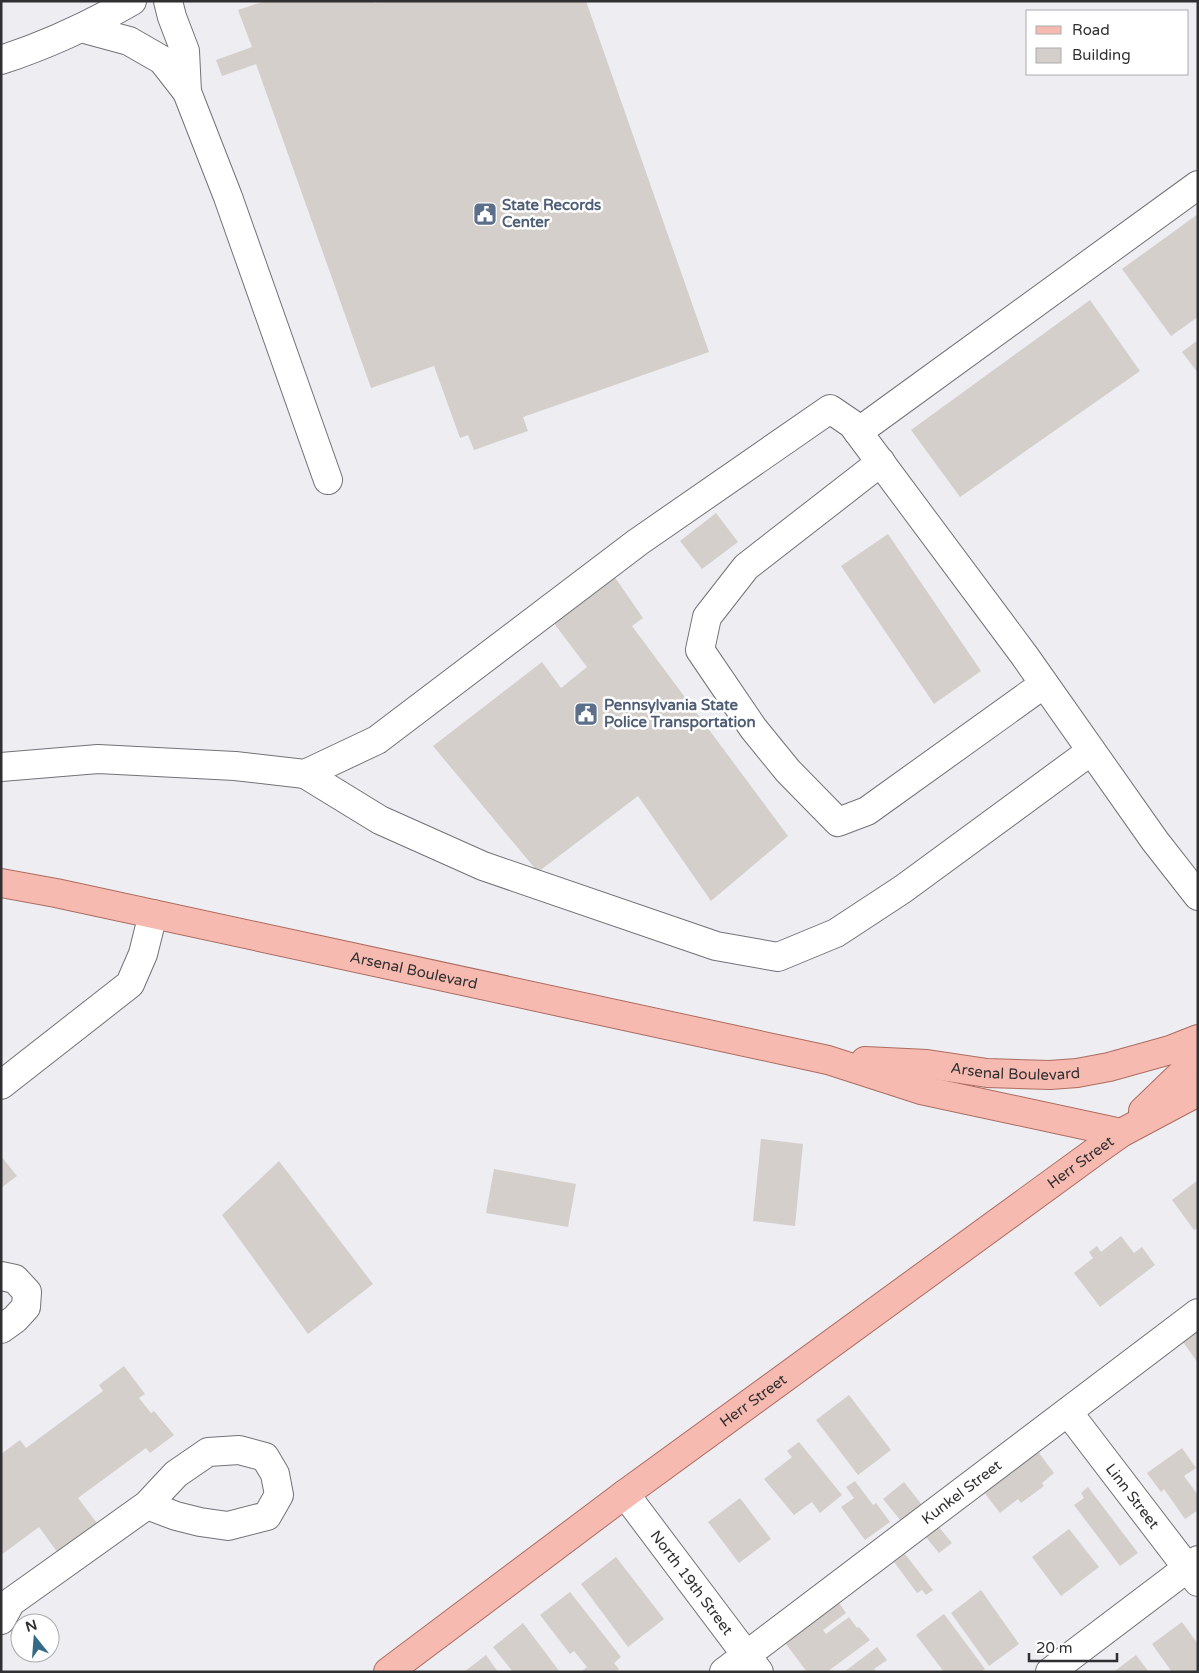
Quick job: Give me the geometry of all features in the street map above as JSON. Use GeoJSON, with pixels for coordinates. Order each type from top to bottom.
{"type":"FeatureCollection","features":[{"type":"Feature","properties":{"kind":"main road","name":"Arsenal Boulevard"},"geometry":{"type":"LineString","coordinates":[[1,883],[56,893],[828,1060],[922,1090],[1121,1133]]}},
{"type":"Feature","properties":{"kind":"main road","name":"Arsenal Boulevard"},"geometry":{"type":"LineString","coordinates":[[828,1060],[927,1064],[987,1073],[1050,1075],[1078,1073],[1109,1067],[1148,1057],[1198,1039]]}},
{"type":"Feature","properties":{"kind":"main road","name":"Herr Street"},"geometry":{"type":"LineString","coordinates":[[1121,1133],[1198,1058]]}},
{"type":"Feature","properties":{"kind":"main road","name":"Herr Street"},"geometry":{"type":"LineString","coordinates":[[388,1672],[625,1494],[1121,1133],[1198,1092]]}},
{"type":"Feature","properties":{"kind":"street"},"geometry":{"type":"LineString","coordinates":[[1,60],[81,28],[132,1]]}},
{"type":"Feature","properties":{"kind":"street"},"geometry":{"type":"LineString","coordinates":[[168,1],[185,51],[187,92]]}},
{"type":"Feature","properties":{"kind":"street"},"geometry":{"type":"LineString","coordinates":[[81,28],[129,41],[162,60],[187,92],[228,197],[328,480]]}},
{"type":"Feature","properties":{"kind":"street"},"geometry":{"type":"LineString","coordinates":[[858,432],[1198,185]]}},
{"type":"Feature","properties":{"kind":"street"},"geometry":{"type":"LineString","coordinates":[[305,774],[377,740],[638,542],[830,409],[852,424],[881,462],[1044,684],[1155,841],[1198,896]]}},
{"type":"Feature","properties":{"kind":"street"},"geometry":{"type":"LineString","coordinates":[[881,462],[746,567],[707,617],[700,650],[753,728],[788,771],[838,822],[867,812],[1044,684]]}},
{"type":"Feature","properties":{"kind":"street"},"geometry":{"type":"LineString","coordinates":[[1,767],[98,759],[235,766],[305,774],[380,820],[482,866],[716,946],[778,957],[836,933],[851,924],[903,889],[1091,750]]}},
{"type":"Feature","properties":{"kind":"street"},"geometry":{"type":"LineString","coordinates":[[1,1085],[130,984],[142,954],[153,914]]}},
{"type":"Feature","properties":{"kind":"street"},"geometry":{"type":"LineString","coordinates":[[1,1276],[15,1279],[27,1292],[26,1307],[15,1319],[1,1329]]}},
{"type":"Feature","properties":{"kind":"street","name":"Kunkel Street"},"geometry":{"type":"LineString","coordinates":[[724,1672],[753,1663],[1068,1412],[1198,1313]]}},
{"type":"Feature","properties":{"kind":"street","name":"Linn Street"},"geometry":{"type":"LineString","coordinates":[[1068,1412],[1194,1570]]}},
{"type":"Feature","properties":{"kind":"street","name":"North 19th Street"},"geometry":{"type":"LineString","coordinates":[[625,1494],[753,1663]]}},
{"type":"Feature","properties":{"kind":"street"},"geometry":{"type":"LineString","coordinates":[[1,1620],[11,1602],[147,1505]]}},
{"type":"Feature","properties":{"kind":"street"},"geometry":{"type":"LineString","coordinates":[[1050,1672],[1194,1570]]}},
{"type":"Feature","properties":{"kind":"building","name":"State Records Center"},"geometry":{"type":"Polygon","coordinates":[[[265,1],[375,1],[375,3],[380,1],[586,1],[709,352],[523,417],[528,431],[474,450],[468,435],[460,438],[434,366],[371,388],[256,64],[222,76],[216,60],[252,47],[238,10],[265,1]]]}},
{"type":"Feature","properties":{"kind":"building"},"geometry":{"type":"Polygon","coordinates":[[[1198,214],[1198,317],[1171,336],[1122,269],[1198,214]]]}},
{"type":"Feature","properties":{"kind":"building"},"geometry":{"type":"Polygon","coordinates":[[[1090,300],[1140,371],[960,497],[911,430],[1090,300]]]}},
{"type":"Feature","properties":{"kind":"building"},"geometry":{"type":"Polygon","coordinates":[[[1198,340],[1198,373],[1182,352],[1198,340]]]}},
{"type":"Feature","properties":{"kind":"building"},"geometry":{"type":"Polygon","coordinates":[[[716,513],[738,542],[702,569],[680,541],[716,513]]]}},
{"type":"Feature","properties":{"kind":"building"},"geometry":{"type":"Polygon","coordinates":[[[888,534],[981,671],[934,704],[841,566],[888,534]]]}},
{"type":"Feature","properties":{"kind":"building","name":"Pennsylvania State Police Transportation"},"geometry":{"type":"Polygon","coordinates":[[[614,576],[643,618],[632,626],[788,836],[711,901],[638,796],[538,872],[433,746],[542,662],[561,688],[587,667],[553,622],[614,576]]]}},
{"type":"Feature","properties":{"kind":"building"},"geometry":{"type":"Polygon","coordinates":[[[761,1139],[803,1144],[795,1226],[753,1221],[761,1139]]]}},
{"type":"Feature","properties":{"kind":"building"},"geometry":{"type":"Polygon","coordinates":[[[1,1156],[17,1176],[1,1188],[1,1156]]]}},
{"type":"Feature","properties":{"kind":"building"},"geometry":{"type":"Polygon","coordinates":[[[279,1161],[373,1284],[308,1334],[222,1215],[279,1161]]]}},
{"type":"Feature","properties":{"kind":"building"},"geometry":{"type":"Polygon","coordinates":[[[494,1169],[576,1184],[568,1227],[486,1213],[494,1169]]]}},
{"type":"Feature","properties":{"kind":"building"},"geometry":{"type":"Polygon","coordinates":[[[1198,1180],[1198,1228],[1194,1230],[1172,1200],[1198,1180]]]}},
{"type":"Feature","properties":{"kind":"building"},"geometry":{"type":"Polygon","coordinates":[[[1121,1236],[1134,1253],[1142,1247],[1155,1265],[1100,1307],[1074,1273],[1093,1258],[1089,1252],[1097,1246],[1101,1252],[1121,1236]]]}},
{"type":"Feature","properties":{"kind":"building"},"geometry":{"type":"Polygon","coordinates":[[[1198,1331],[1198,1363],[1183,1342],[1198,1331]]]}},
{"type":"Feature","properties":{"kind":"building"},"geometry":{"type":"Polygon","coordinates":[[[124,1366],[145,1394],[139,1398],[151,1413],[154,1411],[174,1435],[150,1453],[146,1448],[78,1498],[97,1523],[58,1553],[39,1527],[1,1555],[1,1454],[20,1440],[26,1448],[103,1391],[99,1385],[124,1366]]]}},
{"type":"Feature","properties":{"kind":"building"},"geometry":{"type":"Polygon","coordinates":[[[849,1395],[891,1450],[858,1475],[816,1420],[849,1395]]]}},
{"type":"Feature","properties":{"kind":"building"},"geometry":{"type":"Polygon","coordinates":[[[799,1442],[842,1495],[820,1513],[812,1502],[794,1515],[764,1479],[792,1457],[787,1451],[799,1442]]]}},
{"type":"Feature","properties":{"kind":"building"},"geometry":{"type":"Polygon","coordinates":[[[1182,1448],[1196,1468],[1184,1476],[1198,1495],[1198,1510],[1185,1519],[1164,1489],[1161,1492],[1147,1473],[1182,1448]]]}},
{"type":"Feature","properties":{"kind":"building"},"geometry":{"type":"Polygon","coordinates":[[[1036,1449],[1054,1473],[1042,1483],[1044,1486],[1021,1503],[1018,1499],[1000,1513],[983,1491],[1036,1449]]]}},
{"type":"Feature","properties":{"kind":"building"},"geometry":{"type":"Polygon","coordinates":[[[855,1481],[873,1505],[876,1503],[890,1522],[865,1540],[841,1507],[854,1498],[846,1487],[855,1481]]]}},
{"type":"Feature","properties":{"kind":"building"},"geometry":{"type":"Polygon","coordinates":[[[904,1482],[922,1505],[901,1521],[883,1499],[904,1482]]]}},
{"type":"Feature","properties":{"kind":"building"},"geometry":{"type":"Polygon","coordinates":[[[1088,1487],[1138,1553],[1120,1566],[1074,1505],[1084,1498],[1081,1493],[1088,1487]]]}},
{"type":"Feature","properties":{"kind":"building"},"geometry":{"type":"Polygon","coordinates":[[[740,1498],[771,1539],[739,1563],[708,1522],[740,1498]]]}},
{"type":"Feature","properties":{"kind":"building"},"geometry":{"type":"Polygon","coordinates":[[[938,1526],[952,1543],[939,1553],[925,1536],[938,1526]]]}},
{"type":"Feature","properties":{"kind":"building"},"geometry":{"type":"Polygon","coordinates":[[[1069,1529],[1099,1567],[1061,1596],[1032,1557],[1069,1529]]]}},
{"type":"Feature","properties":{"kind":"building"},"geometry":{"type":"Polygon","coordinates":[[[905,1554],[933,1590],[926,1595],[922,1590],[917,1593],[894,1562],[905,1554]]]}},
{"type":"Feature","properties":{"kind":"building"},"geometry":{"type":"Polygon","coordinates":[[[616,1557],[664,1619],[628,1647],[581,1584],[616,1557]]]}},
{"type":"Feature","properties":{"kind":"building"},"geometry":{"type":"Polygon","coordinates":[[[981,1590],[1019,1644],[989,1666],[951,1613],[981,1590]]]}},
{"type":"Feature","properties":{"kind":"building"},"geometry":{"type":"Polygon","coordinates":[[[570,1592],[621,1657],[614,1663],[619,1669],[615,1672],[581,1672],[587,1667],[574,1651],[570,1654],[540,1615],[570,1592]]]}},
{"type":"Feature","properties":{"kind":"building"},"geometry":{"type":"Polygon","coordinates":[[[837,1600],[846,1613],[823,1630],[826,1634],[849,1617],[857,1628],[859,1627],[870,1640],[827,1672],[807,1672],[783,1640],[837,1600]]]}},
{"type":"Feature","properties":{"kind":"building"},"geometry":{"type":"Polygon","coordinates":[[[944,1614],[985,1669],[981,1672],[944,1672],[916,1635],[944,1614]]]}},
{"type":"Feature","properties":{"kind":"building"},"geometry":{"type":"Polygon","coordinates":[[[1182,1622],[1198,1644],[1198,1672],[1172,1672],[1152,1644],[1182,1622]]]}},
{"type":"Feature","properties":{"kind":"building"},"geometry":{"type":"Polygon","coordinates":[[[523,1623],[560,1672],[513,1672],[493,1647],[523,1623]]]}},
{"type":"Feature","properties":{"kind":"building"},"geometry":{"type":"Polygon","coordinates":[[[877,1647],[887,1660],[874,1669],[876,1672],[844,1672],[877,1647]]]}},
{"type":"Feature","properties":{"kind":"building"},"geometry":{"type":"Polygon","coordinates":[[[486,1655],[498,1672],[464,1672],[486,1655]]]}},
{"type":"Feature","properties":{"kind":"building"},"geometry":{"type":"Polygon","coordinates":[[[1136,1655],[1149,1672],[1114,1672],[1120,1667],[1136,1655]]]}},
{"type":"Feature","properties":{"kind":"place","name":"State Records Center"},"geometry":{"type":"Point","coordinates":[485,214]}},
{"type":"Feature","properties":{"kind":"place","name":"Pennsylvania State Police Transportation"},"geometry":{"type":"Point","coordinates":[586,714]}}]}
